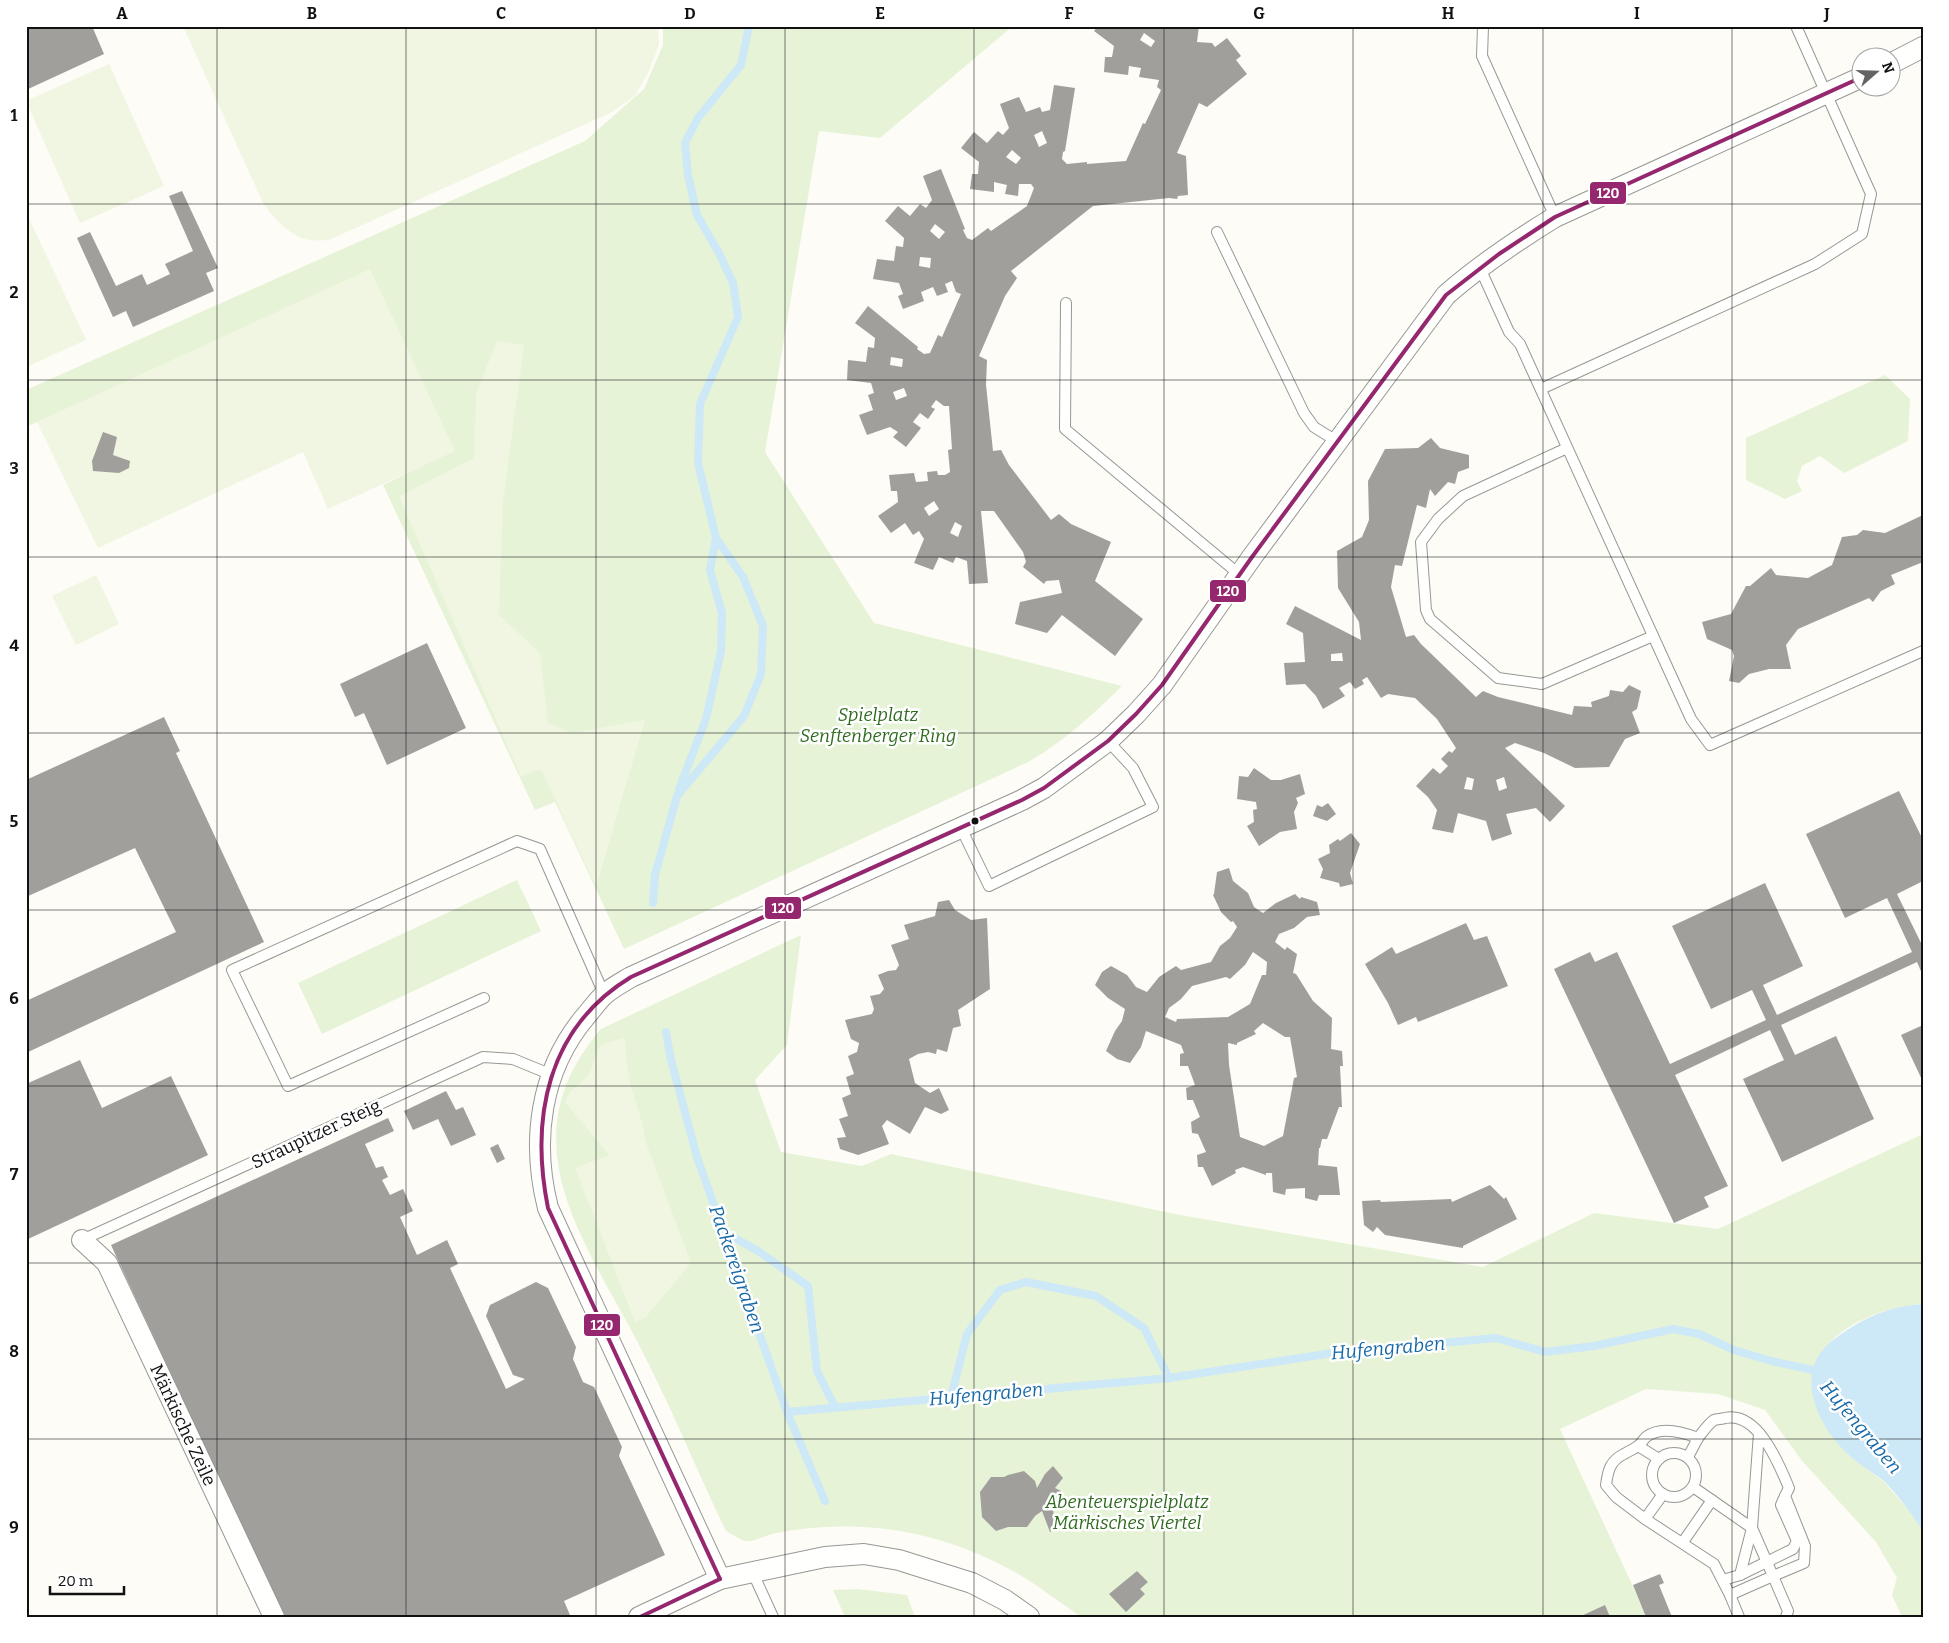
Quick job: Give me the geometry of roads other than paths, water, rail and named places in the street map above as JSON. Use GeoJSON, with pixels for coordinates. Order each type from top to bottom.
{"type":"FeatureCollection","features":[{"type":"Feature","properties":{"kind":"street"},"geometry":{"type":"LineString","coordinates":[[1902,57],[1923,47]]}},
{"type":"Feature","properties":{"kind":"street"},"geometry":{"type":"LineString","coordinates":[[720,1579],[548,1208],[542,1184],[539,1144],[541,1122],[552,1075],[573,1032],[604,994],[631,977],[961,828],[1044,788],[1108,741],[1136,714],[1162,684],[1446,295],[1479,266],[1555,217],[1852,81]]}},
{"type":"Feature","properties":{"kind":"street","name":"Märkische Zeile"},"geometry":{"type":"LineString","coordinates":[[82,1240],[107,1263],[274,1617]]}},
{"type":"Feature","properties":{"kind":"street"},"geometry":{"type":"LineString","coordinates":[[639,1617],[720,1579],[825,1557],[864,1554],[899,1560],[972,1583],[1005,1600],[1029,1617]]}},
{"type":"Feature","properties":{"kind":"lane"},"geometry":{"type":"LineString","coordinates":[[1483,26],[1482,56],[1555,217]]}},
{"type":"Feature","properties":{"kind":"lane"},"geometry":{"type":"LineString","coordinates":[[1541,389],[1815,264],[1862,234],[1871,194],[1796,26]]}},
{"type":"Feature","properties":{"kind":"lane"},"geometry":{"type":"LineString","coordinates":[[1217,232],[1304,413],[1314,426],[1338,442]]}},
{"type":"Feature","properties":{"kind":"lane"},"geometry":{"type":"LineString","coordinates":[[1479,266],[1508,332],[1520,344],[1691,719],[1710,745],[1923,651]]}},
{"type":"Feature","properties":{"kind":"lane"},"geometry":{"type":"LineString","coordinates":[[1066,303],[1065,429],[1240,575]]}},
{"type":"Feature","properties":{"kind":"lane"},"geometry":{"type":"LineString","coordinates":[[1567,448],[1463,496],[1438,519],[1421,542],[1426,610],[1430,619],[1498,678],[1542,684],[1653,636]]}},
{"type":"Feature","properties":{"kind":"lane"},"geometry":{"type":"LineString","coordinates":[[961,828],[989,886],[1153,807],[1133,768],[1108,741]]}},
{"type":"Feature","properties":{"kind":"lane"},"geometry":{"type":"LineString","coordinates":[[484,998],[288,1086],[232,970],[517,841],[540,849],[604,994]]}},
{"type":"Feature","properties":{"kind":"lane","name":"Straupitzer Steig"},"geometry":{"type":"LineString","coordinates":[[82,1240],[483,1057],[514,1059],[552,1075]]}},
{"type":"Feature","properties":{"kind":"lane"},"geometry":{"type":"LineString","coordinates":[[1688,1457],[1698,1438],[1714,1420],[1733,1416],[1746,1421],[1759,1433],[1774,1453],[1789,1488],[1781,1505],[1797,1541],[1793,1550],[1740,1575],[1723,1580]]}},
{"type":"Feature","properties":{"kind":"lane"},"geometry":{"type":"LineString","coordinates":[[1698,1438],[1686,1433],[1671,1431],[1658,1432],[1646,1437],[1638,1446],[1621,1455],[1608,1467],[1606,1485],[1616,1497],[1645,1519],[1714,1564],[1730,1594],[1739,1617]]}},
{"type":"Feature","properties":{"kind":"lane"},"geometry":{"type":"LineString","coordinates":[[1740,1575],[1752,1528],[1759,1433]]}},
{"type":"Feature","properties":{"kind":"lane"},"geometry":{"type":"LineString","coordinates":[[1638,1446],[1658,1459]]}},
{"type":"Feature","properties":{"kind":"lane"},"geometry":{"type":"LineString","coordinates":[[1676,1452],[1688,1457],[1696,1468],[1696,1481],[1693,1487],[1683,1496],[1669,1497],[1663,1494],[1654,1484],[1652,1478],[1654,1464],[1664,1455],[1676,1452]]}},
{"type":"Feature","properties":{"kind":"lane"},"geometry":{"type":"LineString","coordinates":[[1693,1487],[1752,1528],[1788,1611],[1786,1617]]}},
{"type":"Feature","properties":{"kind":"lane"},"geometry":{"type":"LineString","coordinates":[[1645,1519],[1663,1494]]}},
{"type":"Feature","properties":{"kind":"lane"},"geometry":{"type":"LineString","coordinates":[[1730,1594],[1804,1563],[1805,1546],[1785,1496]]}},
{"type":"Feature","properties":{"kind":"lane"},"geometry":{"type":"LineString","coordinates":[[1683,1542],[1712,1500]]}},
{"type":"Feature","properties":{"kind":"lane"},"geometry":{"type":"LineString","coordinates":[[752,1571],[773,1617]]}},
{"type":"Feature","properties":{"kind":"water"},"geometry":{"type":"Polygon","coordinates":[[[1923,1304],[1923,1531],[1906,1506],[1886,1483],[1853,1459],[1828,1430],[1819,1415],[1811,1383],[1813,1368],[1820,1353],[1844,1332],[1886,1311],[1923,1304]]]}},
{"type":"Feature","properties":{"kind":"waterway","name":"Packereigraben"},"geometry":{"type":"LineString","coordinates":[[653,903],[655,875],[677,796],[744,716],[761,674],[763,626],[743,577],[716,538],[698,463],[700,404],[738,317],[733,283],[719,253],[697,215],[688,175],[685,143],[698,118],[741,65],[749,26]]}},
{"type":"Feature","properties":{"kind":"waterway","name":"Packereigraben"},"geometry":{"type":"LineString","coordinates":[[679,789],[706,719],[721,651],[722,613],[710,570],[716,538]]}},
{"type":"Feature","properties":{"kind":"waterway","name":"Packereigraben"},"geometry":{"type":"LineString","coordinates":[[666,1032],[671,1060],[697,1157],[787,1412],[825,1501]]}},
{"type":"Feature","properties":{"kind":"waterway"},"geometry":{"type":"LineString","coordinates":[[724,1232],[758,1251],[808,1286],[817,1371],[835,1407]]}},
{"type":"Feature","properties":{"kind":"waterway"},"geometry":{"type":"LineString","coordinates":[[951,1397],[967,1334],[1000,1290],[1026,1282],[1096,1296],[1144,1328],[1169,1378]]}},
{"type":"Feature","properties":{"kind":"waterway","name":"Hufengraben"},"geometry":{"type":"LineString","coordinates":[[787,1412],[1169,1378],[1333,1353],[1496,1338],[1545,1352],[1594,1346],[1673,1329],[1699,1334],[1734,1350],[1771,1361],[1813,1370],[1819,1378]]}},
{"type":"Feature","properties":{"kind":"park label","name":"Spielplatz Senftenberger Ring"},"geometry":{"type":"Point","coordinates":[878,725]}},
{"type":"Feature","properties":{"kind":"park label","name":"Abenteuerspielplatz Märkisches Viertel"},"geometry":{"type":"Point","coordinates":[1127,1512]}}]}
